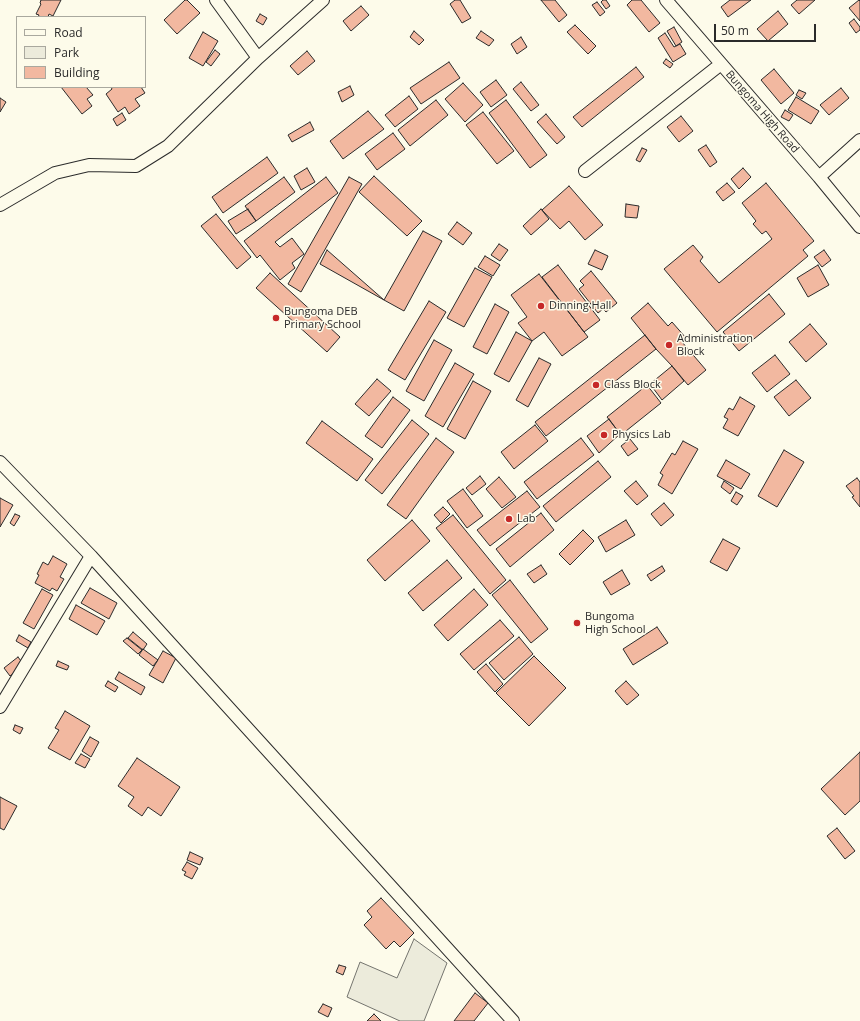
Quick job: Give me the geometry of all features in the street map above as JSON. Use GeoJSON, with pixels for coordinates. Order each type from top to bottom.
{"type":"FeatureCollection","features":[{"type":"Feature","properties":{"kind":"street"},"geometry":{"type":"LineString","coordinates":[[216,0],[258,58]]}},
{"type":"Feature","properties":{"kind":"street"},"geometry":{"type":"LineString","coordinates":[[0,205],[54,173],[88,165],[136,166],[168,146],[258,58],[323,0]]}},
{"type":"Feature","properties":{"kind":"street"},"geometry":{"type":"LineString","coordinates":[[666,0],[721,64]]}},
{"type":"Feature","properties":{"kind":"street","name":"Bungoma High Road"},"geometry":{"type":"LineString","coordinates":[[585,171],[721,64],[819,177],[860,227]]}},
{"type":"Feature","properties":{"kind":"street"},"geometry":{"type":"LineString","coordinates":[[819,177],[860,140]]}},
{"type":"Feature","properties":{"kind":"street"},"geometry":{"type":"LineString","coordinates":[[0,462],[91,556],[513,1021]]}},
{"type":"Feature","properties":{"kind":"street"},"geometry":{"type":"LineString","coordinates":[[0,707],[91,556]]}},
{"type":"Feature","properties":{"kind":"green space"},"geometry":{"type":"Polygon","coordinates":[[[414,939],[447,963],[424,1021],[400,1021],[347,997],[360,962],[397,978],[414,939]]]}},
{"type":"Feature","properties":{"kind":"building"},"geometry":{"type":"Polygon","coordinates":[[[41,0],[61,0],[53,16],[49,14],[48,16],[38,16],[36,14],[41,4],[41,0]]]}},
{"type":"Feature","properties":{"kind":"building"},"geometry":{"type":"Polygon","coordinates":[[[185,0],[187,0],[200,13],[177,34],[164,20],[185,0]]]}},
{"type":"Feature","properties":{"kind":"building"},"geometry":{"type":"Polygon","coordinates":[[[455,0],[460,0],[471,18],[462,23],[450,4],[455,0]]]}},
{"type":"Feature","properties":{"kind":"building"},"geometry":{"type":"Polygon","coordinates":[[[541,0],[555,0],[567,15],[559,22],[541,0]]]}},
{"type":"Feature","properties":{"kind":"building"},"geometry":{"type":"Polygon","coordinates":[[[606,0],[610,6],[606,9],[601,2],[606,0]]]}},
{"type":"Feature","properties":{"kind":"building"},"geometry":{"type":"Polygon","coordinates":[[[632,0],[641,0],[660,23],[649,32],[627,5],[632,0]]]}},
{"type":"Feature","properties":{"kind":"building"},"geometry":{"type":"Polygon","coordinates":[[[730,0],[751,0],[728,17],[721,7],[730,0]]]}},
{"type":"Feature","properties":{"kind":"building"},"geometry":{"type":"Polygon","coordinates":[[[797,0],[815,0],[799,14],[791,5],[797,0]]]}},
{"type":"Feature","properties":{"kind":"building"},"geometry":{"type":"Polygon","coordinates":[[[859,0],[860,1],[860,21],[849,8],[859,0]]]}},
{"type":"Feature","properties":{"kind":"building"},"geometry":{"type":"Polygon","coordinates":[[[597,2],[605,12],[600,16],[592,5],[597,2]]]}},
{"type":"Feature","properties":{"kind":"building"},"geometry":{"type":"Polygon","coordinates":[[[361,6],[369,15],[351,31],[343,21],[361,6]]]}},
{"type":"Feature","properties":{"kind":"building"},"geometry":{"type":"Polygon","coordinates":[[[778,11],[788,24],[768,41],[757,29],[778,11]]]}},
{"type":"Feature","properties":{"kind":"building"},"geometry":{"type":"Polygon","coordinates":[[[260,14],[267,18],[263,25],[256,21],[260,14]]]}},
{"type":"Feature","properties":{"kind":"building"},"geometry":{"type":"Polygon","coordinates":[[[854,19],[860,27],[860,30],[856,33],[849,23],[854,19]]]}},
{"type":"Feature","properties":{"kind":"building"},"geometry":{"type":"Polygon","coordinates":[[[575,25],[596,46],[588,54],[567,32],[575,25]]]}},
{"type":"Feature","properties":{"kind":"building"},"geometry":{"type":"Polygon","coordinates":[[[674,27],[682,42],[676,46],[667,31],[674,27]]]}},
{"type":"Feature","properties":{"kind":"building"},"geometry":{"type":"Polygon","coordinates":[[[414,31],[424,40],[419,45],[410,37],[414,31]]]}},
{"type":"Feature","properties":{"kind":"building"},"geometry":{"type":"Polygon","coordinates":[[[481,31],[494,40],[489,46],[476,38],[481,31]]]}},
{"type":"Feature","properties":{"kind":"building"},"geometry":{"type":"Polygon","coordinates":[[[203,32],[218,41],[203,66],[189,58],[203,32]]]}},
{"type":"Feature","properties":{"kind":"building"},"geometry":{"type":"Polygon","coordinates":[[[665,33],[674,47],[680,44],[686,54],[673,62],[658,38],[665,33]]]}},
{"type":"Feature","properties":{"kind":"building"},"geometry":{"type":"Polygon","coordinates":[[[521,37],[527,47],[517,54],[511,44],[521,37]]]}},
{"type":"Feature","properties":{"kind":"building"},"geometry":{"type":"Polygon","coordinates":[[[215,50],[220,54],[211,66],[206,62],[215,50]]]}},
{"type":"Feature","properties":{"kind":"building"},"geometry":{"type":"Polygon","coordinates":[[[307,51],[315,61],[298,75],[290,66],[307,51]]]}},
{"type":"Feature","properties":{"kind":"building"},"geometry":{"type":"Polygon","coordinates":[[[666,59],[673,64],[670,68],[663,63],[666,59]]]}},
{"type":"Feature","properties":{"kind":"building"},"geometry":{"type":"Polygon","coordinates":[[[449,62],[460,78],[421,104],[410,88],[449,62]]]}},
{"type":"Feature","properties":{"kind":"building"},"geometry":{"type":"Polygon","coordinates":[[[636,67],[644,77],[582,127],[573,117],[636,67]]]}},
{"type":"Feature","properties":{"kind":"building"},"geometry":{"type":"Polygon","coordinates":[[[774,69],[794,93],[781,104],[761,80],[774,69]]]}},
{"type":"Feature","properties":{"kind":"building"},"geometry":{"type":"Polygon","coordinates":[[[496,80],[507,95],[491,107],[480,92],[496,80]]]}},
{"type":"Feature","properties":{"kind":"building"},"geometry":{"type":"Polygon","coordinates":[[[521,82],[539,105],[531,111],[513,89],[521,82]]]}},
{"type":"Feature","properties":{"kind":"building"},"geometry":{"type":"Polygon","coordinates":[[[463,83],[483,105],[465,122],[445,99],[463,83]]]}},
{"type":"Feature","properties":{"kind":"building"},"geometry":{"type":"Polygon","coordinates":[[[350,86],[354,95],[342,102],[338,92],[350,86]]]}},
{"type":"Feature","properties":{"kind":"building"},"geometry":{"type":"Polygon","coordinates":[[[62,88],[87,88],[93,95],[87,99],[92,106],[82,114],[62,88]]]}},
{"type":"Feature","properties":{"kind":"building"},"geometry":{"type":"Polygon","coordinates":[[[142,88],[145,93],[135,99],[140,106],[129,114],[125,107],[118,112],[106,94],[112,89],[142,88]]]}},
{"type":"Feature","properties":{"kind":"building"},"geometry":{"type":"Polygon","coordinates":[[[841,88],[849,98],[829,115],[820,105],[841,88]]]}},
{"type":"Feature","properties":{"kind":"building"},"geometry":{"type":"Polygon","coordinates":[[[799,90],[806,93],[802,99],[796,95],[799,90]]]}},
{"type":"Feature","properties":{"kind":"building"},"geometry":{"type":"Polygon","coordinates":[[[409,96],[418,109],[395,127],[385,115],[409,96]]]}},
{"type":"Feature","properties":{"kind":"building"},"geometry":{"type":"Polygon","coordinates":[[[796,97],[819,111],[811,124],[788,110],[796,97]]]}},
{"type":"Feature","properties":{"kind":"building"},"geometry":{"type":"Polygon","coordinates":[[[0,98],[6,102],[0,112],[0,98]]]}},
{"type":"Feature","properties":{"kind":"building"},"geometry":{"type":"Polygon","coordinates":[[[436,100],[448,115],[410,146],[398,130],[436,100]]]}},
{"type":"Feature","properties":{"kind":"building"},"geometry":{"type":"Polygon","coordinates":[[[506,100],[547,155],[530,168],[489,113],[506,100]]]}},
{"type":"Feature","properties":{"kind":"building"},"geometry":{"type":"Polygon","coordinates":[[[785,110],[793,115],[789,121],[781,117],[785,110]]]}},
{"type":"Feature","properties":{"kind":"building"},"geometry":{"type":"Polygon","coordinates":[[[368,111],[384,129],[343,159],[330,141],[368,111]]]}},
{"type":"Feature","properties":{"kind":"building"},"geometry":{"type":"Polygon","coordinates":[[[483,112],[514,151],[497,164],[466,125],[483,112]]]}},
{"type":"Feature","properties":{"kind":"building"},"geometry":{"type":"Polygon","coordinates":[[[122,113],[126,120],[117,126],[113,119],[122,113]]]}},
{"type":"Feature","properties":{"kind":"building"},"geometry":{"type":"Polygon","coordinates":[[[546,114],[565,137],[557,144],[537,122],[546,114]]]}},
{"type":"Feature","properties":{"kind":"building"},"geometry":{"type":"Polygon","coordinates":[[[681,116],[693,131],[679,142],[667,127],[681,116]]]}},
{"type":"Feature","properties":{"kind":"building"},"geometry":{"type":"Polygon","coordinates":[[[310,122],[314,130],[292,142],[288,135],[310,122]]]}},
{"type":"Feature","properties":{"kind":"building"},"geometry":{"type":"Polygon","coordinates":[[[393,133],[405,149],[377,170],[365,154],[393,133]]]}},
{"type":"Feature","properties":{"kind":"building"},"geometry":{"type":"Polygon","coordinates":[[[706,145],[717,162],[710,167],[698,150],[706,145]]]}},
{"type":"Feature","properties":{"kind":"building"},"geometry":{"type":"Polygon","coordinates":[[[642,148],[647,150],[640,162],[636,160],[642,148]]]}},
{"type":"Feature","properties":{"kind":"building"},"geometry":{"type":"Polygon","coordinates":[[[267,157],[278,173],[223,213],[212,197],[267,157]]]}},
{"type":"Feature","properties":{"kind":"building"},"geometry":{"type":"Polygon","coordinates":[[[307,168],[315,182],[301,190],[294,176],[307,168]]]}},
{"type":"Feature","properties":{"kind":"building"},"geometry":{"type":"Polygon","coordinates":[[[743,168],[751,177],[739,189],[731,179],[743,168]]]}},
{"type":"Feature","properties":{"kind":"building"},"geometry":{"type":"Polygon","coordinates":[[[374,176],[422,221],[407,236],[359,192],[374,176]]]}},
{"type":"Feature","properties":{"kind":"building"},"geometry":{"type":"Polygon","coordinates":[[[284,177],[295,192],[256,221],[245,206],[284,177]]]}},
{"type":"Feature","properties":{"kind":"building"},"geometry":{"type":"Polygon","coordinates":[[[326,177],[338,193],[275,242],[280,247],[292,238],[304,254],[292,263],[295,268],[280,280],[260,255],[257,258],[244,241],[326,177]]]}},
{"type":"Feature","properties":{"kind":"building"},"geometry":{"type":"Polygon","coordinates":[[[349,177],[362,184],[301,292],[288,284],[349,177]]]}},
{"type":"Feature","properties":{"kind":"building"},"geometry":{"type":"Polygon","coordinates":[[[727,183],[735,192],[723,201],[716,192],[727,183]]]}},
{"type":"Feature","properties":{"kind":"building"},"geometry":{"type":"Polygon","coordinates":[[[766,183],[814,241],[803,250],[808,256],[717,332],[664,269],[693,245],[703,257],[700,261],[719,283],[772,239],[766,231],[762,234],[753,224],[756,221],[742,203],[766,183]]]}},
{"type":"Feature","properties":{"kind":"building"},"geometry":{"type":"Polygon","coordinates":[[[569,186],[603,225],[585,240],[569,221],[560,229],[542,210],[569,186]]]}},
{"type":"Feature","properties":{"kind":"building"},"geometry":{"type":"Polygon","coordinates":[[[626,204],[639,206],[637,218],[625,217],[626,204]]]}},
{"type":"Feature","properties":{"kind":"building"},"geometry":{"type":"Polygon","coordinates":[[[248,209],[256,221],[236,234],[228,221],[248,209]]]}},
{"type":"Feature","properties":{"kind":"building"},"geometry":{"type":"Polygon","coordinates":[[[541,209],[549,219],[531,235],[523,226],[541,209]]]}},
{"type":"Feature","properties":{"kind":"building"},"geometry":{"type":"Polygon","coordinates":[[[216,214],[251,257],[237,269],[201,226],[216,214]]]}},
{"type":"Feature","properties":{"kind":"building"},"geometry":{"type":"Polygon","coordinates":[[[457,222],[472,233],[463,245],[448,234],[457,222]]]}},
{"type":"Feature","properties":{"kind":"building"},"geometry":{"type":"Polygon","coordinates":[[[423,231],[442,241],[404,311],[384,300],[423,231]]]}},
{"type":"Feature","properties":{"kind":"building"},"geometry":{"type":"Polygon","coordinates":[[[499,244],[508,250],[500,261],[491,255],[499,244]]]}},
{"type":"Feature","properties":{"kind":"building"},"geometry":{"type":"Polygon","coordinates":[[[327,250],[384,300],[320,264],[327,250]]]}},
{"type":"Feature","properties":{"kind":"building"},"geometry":{"type":"Polygon","coordinates":[[[595,250],[608,256],[602,270],[588,264],[595,250]]]}},
{"type":"Feature","properties":{"kind":"building"},"geometry":{"type":"Polygon","coordinates":[[[824,250],[831,260],[822,267],[814,257],[824,250]]]}},
{"type":"Feature","properties":{"kind":"building"},"geometry":{"type":"Polygon","coordinates":[[[485,256],[500,265],[493,276],[478,267],[485,256]]]}},
{"type":"Feature","properties":{"kind":"building"},"geometry":{"type":"Polygon","coordinates":[[[558,265],[600,320],[584,332],[542,277],[558,265]]]}},
{"type":"Feature","properties":{"kind":"building"},"geometry":{"type":"Polygon","coordinates":[[[818,265],[829,285],[808,297],[797,278],[818,265]]]}},
{"type":"Feature","properties":{"kind":"building"},"geometry":{"type":"Polygon","coordinates":[[[475,268],[492,277],[464,327],[447,318],[475,268]]]}},
{"type":"Feature","properties":{"kind":"building"},"geometry":{"type":"Polygon","coordinates":[[[591,271],[617,303],[606,312],[603,309],[598,313],[579,289],[584,285],[580,281],[591,271]]]}},
{"type":"Feature","properties":{"kind":"building"},"geometry":{"type":"Polygon","coordinates":[[[270,273],[340,337],[327,352],[256,288],[270,273]]]}},
{"type":"Feature","properties":{"kind":"building","name":"Dinning Hall"},"geometry":{"type":"Polygon","coordinates":[[[539,274],[588,337],[562,356],[544,332],[532,341],[518,323],[527,317],[511,295],[539,274]]]}},
{"type":"Feature","properties":{"kind":"building"},"geometry":{"type":"Polygon","coordinates":[[[769,294],[785,314],[739,351],[723,332],[769,294]]]}},
{"type":"Feature","properties":{"kind":"building"},"geometry":{"type":"Polygon","coordinates":[[[429,301],[446,312],[405,380],[388,370],[429,301]]]}},
{"type":"Feature","properties":{"kind":"building","name":"Administration Block"},"geometry":{"type":"Polygon","coordinates":[[[648,303],[668,326],[672,322],[686,338],[682,342],[706,370],[688,385],[631,318],[648,303]]]}},
{"type":"Feature","properties":{"kind":"building"},"geometry":{"type":"Polygon","coordinates":[[[495,304],[509,312],[487,354],[473,347],[495,304]]]}},
{"type":"Feature","properties":{"kind":"building"},"geometry":{"type":"Polygon","coordinates":[[[810,324],[827,344],[806,362],[789,342],[810,324]]]}},
{"type":"Feature","properties":{"kind":"building"},"geometry":{"type":"Polygon","coordinates":[[[516,332],[532,341],[509,382],[494,374],[516,332]]]}},
{"type":"Feature","properties":{"kind":"building","name":"Class Block"},"geometry":{"type":"Polygon","coordinates":[[[645,335],[656,349],[546,436],[535,422],[645,335]]]}},
{"type":"Feature","properties":{"kind":"building"},"geometry":{"type":"Polygon","coordinates":[[[434,340],[452,350],[424,401],[406,391],[434,340]]]}},
{"type":"Feature","properties":{"kind":"building"},"geometry":{"type":"Polygon","coordinates":[[[775,355],[790,374],[767,392],[752,373],[775,355]]]}},
{"type":"Feature","properties":{"kind":"building"},"geometry":{"type":"Polygon","coordinates":[[[539,358],[551,364],[528,407],[516,400],[539,358]]]}},
{"type":"Feature","properties":{"kind":"building"},"geometry":{"type":"Polygon","coordinates":[[[455,363],[474,374],[443,427],[425,416],[455,363]]]}},
{"type":"Feature","properties":{"kind":"building"},"geometry":{"type":"Polygon","coordinates":[[[672,366],[684,381],[662,400],[650,384],[672,366]]]}},
{"type":"Feature","properties":{"kind":"building"},"geometry":{"type":"Polygon","coordinates":[[[377,379],[391,391],[369,416],[355,404],[377,379]]]}},
{"type":"Feature","properties":{"kind":"building"},"geometry":{"type":"Polygon","coordinates":[[[796,380],[811,398],[789,416],[774,397],[796,380]]]}},
{"type":"Feature","properties":{"kind":"building"},"geometry":{"type":"Polygon","coordinates":[[[473,381],[491,391],[465,439],[447,429],[473,381]]]}},
{"type":"Feature","properties":{"kind":"building","name":"Class Block"},"geometry":{"type":"Polygon","coordinates":[[[647,385],[661,403],[621,435],[607,417],[647,385]]]}},
{"type":"Feature","properties":{"kind":"building"},"geometry":{"type":"Polygon","coordinates":[[[393,397],[410,410],[382,448],[365,436],[393,397]]]}},
{"type":"Feature","properties":{"kind":"building"},"geometry":{"type":"Polygon","coordinates":[[[740,397],[755,406],[738,436],[723,428],[728,419],[724,417],[729,408],[733,410],[740,397]]]}},
{"type":"Feature","properties":{"kind":"building","name":"Physics Lab"},"geometry":{"type":"Polygon","coordinates":[[[609,419],[620,434],[599,453],[587,436],[609,419]]]}},
{"type":"Feature","properties":{"kind":"building"},"geometry":{"type":"Polygon","coordinates":[[[412,420],[429,434],[382,494],[365,480],[412,420]]]}},
{"type":"Feature","properties":{"kind":"building"},"geometry":{"type":"Polygon","coordinates":[[[322,421],[373,459],[357,481],[306,443],[322,421]]]}},
{"type":"Feature","properties":{"kind":"building"},"geometry":{"type":"Polygon","coordinates":[[[535,425],[548,441],[514,469],[501,452],[535,425]]]}},
{"type":"Feature","properties":{"kind":"building"},"geometry":{"type":"Polygon","coordinates":[[[436,438],[454,452],[406,519],[387,505],[436,438]]]}},
{"type":"Feature","properties":{"kind":"building"},"geometry":{"type":"Polygon","coordinates":[[[581,438],[594,455],[537,499],[524,482],[581,438]]]}},
{"type":"Feature","properties":{"kind":"building"},"geometry":{"type":"Polygon","coordinates":[[[630,439],[638,449],[628,456],[621,446],[630,439]]]}},
{"type":"Feature","properties":{"kind":"building"},"geometry":{"type":"Polygon","coordinates":[[[683,441],[698,449],[672,494],[658,485],[663,475],[660,473],[672,453],[675,455],[683,441]]]}},
{"type":"Feature","properties":{"kind":"building"},"geometry":{"type":"Polygon","coordinates":[[[784,450],[804,462],[777,507],[758,496],[784,450]]]}},
{"type":"Feature","properties":{"kind":"building"},"geometry":{"type":"Polygon","coordinates":[[[726,460],[750,474],[741,489],[717,476],[726,460]]]}},
{"type":"Feature","properties":{"kind":"building"},"geometry":{"type":"Polygon","coordinates":[[[598,461],[611,477],[556,522],[543,506],[598,461]]]}},
{"type":"Feature","properties":{"kind":"building"},"geometry":{"type":"Polygon","coordinates":[[[480,476],[486,484],[472,495],[466,488],[480,476]]]}},
{"type":"Feature","properties":{"kind":"building"},"geometry":{"type":"Polygon","coordinates":[[[499,477],[516,497],[502,508],[486,489],[499,477]]]}},
{"type":"Feature","properties":{"kind":"building"},"geometry":{"type":"Polygon","coordinates":[[[857,478],[860,482],[860,507],[846,486],[857,478]]]}},
{"type":"Feature","properties":{"kind":"building"},"geometry":{"type":"Polygon","coordinates":[[[636,481],[648,496],[637,505],[624,491],[636,481]]]}},
{"type":"Feature","properties":{"kind":"building"},"geometry":{"type":"Polygon","coordinates":[[[724,481],[734,488],[730,494],[721,487],[724,481]]]}},
{"type":"Feature","properties":{"kind":"building"},"geometry":{"type":"Polygon","coordinates":[[[463,489],[483,516],[467,528],[447,501],[463,489]]]}},
{"type":"Feature","properties":{"kind":"building","name":"Lab"},"geometry":{"type":"Polygon","coordinates":[[[527,491],[540,507],[490,546],[477,530],[527,491]]]}},
{"type":"Feature","properties":{"kind":"building"},"geometry":{"type":"Polygon","coordinates":[[[736,492],[743,496],[737,505],[731,501],[736,492]]]}},
{"type":"Feature","properties":{"kind":"building"},"geometry":{"type":"Polygon","coordinates":[[[0,498],[13,505],[0,527],[0,498]]]}},
{"type":"Feature","properties":{"kind":"building"},"geometry":{"type":"Polygon","coordinates":[[[664,503],[674,515],[661,526],[651,514],[664,503]]]}},
{"type":"Feature","properties":{"kind":"building"},"geometry":{"type":"Polygon","coordinates":[[[443,507],[450,514],[441,523],[434,515],[443,507]]]}},
{"type":"Feature","properties":{"kind":"building"},"geometry":{"type":"Polygon","coordinates":[[[541,513],[554,530],[510,567],[496,549],[541,513]]]}},
{"type":"Feature","properties":{"kind":"building"},"geometry":{"type":"Polygon","coordinates":[[[15,514],[20,516],[14,526],[10,523],[15,514]]]}},
{"type":"Feature","properties":{"kind":"building"},"geometry":{"type":"Polygon","coordinates":[[[453,515],[506,580],[490,594],[436,528],[453,515]]]}},
{"type":"Feature","properties":{"kind":"building"},"geometry":{"type":"Polygon","coordinates":[[[412,520],[430,541],[385,581],[367,560],[412,520]]]}},
{"type":"Feature","properties":{"kind":"building"},"geometry":{"type":"Polygon","coordinates":[[[626,520],[635,535],[606,552],[598,537],[626,520]]]}},
{"type":"Feature","properties":{"kind":"building"},"geometry":{"type":"Polygon","coordinates":[[[583,530],[594,541],[570,565],[559,554],[583,530]]]}},
{"type":"Feature","properties":{"kind":"building"},"geometry":{"type":"Polygon","coordinates":[[[723,539],[740,548],[727,571],[710,562],[723,539]]]}},
{"type":"Feature","properties":{"kind":"building"},"geometry":{"type":"Polygon","coordinates":[[[53,556],[67,564],[60,577],[64,579],[57,591],[52,588],[50,591],[35,583],[39,575],[37,574],[43,562],[48,565],[53,556]]]}},
{"type":"Feature","properties":{"kind":"building"},"geometry":{"type":"Polygon","coordinates":[[[447,560],[462,578],[423,611],[408,593],[447,560]]]}},
{"type":"Feature","properties":{"kind":"building"},"geometry":{"type":"Polygon","coordinates":[[[541,565],[547,574],[534,583],[527,574],[541,565]]]}},
{"type":"Feature","properties":{"kind":"building"},"geometry":{"type":"Polygon","coordinates":[[[662,566],[665,571],[651,581],[647,575],[662,566]]]}},
{"type":"Feature","properties":{"kind":"building"},"geometry":{"type":"Polygon","coordinates":[[[622,570],[630,584],[611,595],[603,582],[622,570]]]}},
{"type":"Feature","properties":{"kind":"building"},"geometry":{"type":"Polygon","coordinates":[[[510,580],[548,629],[531,643],[492,595],[510,580]]]}},
{"type":"Feature","properties":{"kind":"building"},"geometry":{"type":"Polygon","coordinates":[[[90,588],[117,603],[109,619],[81,603],[90,588]]]}},
{"type":"Feature","properties":{"kind":"building"},"geometry":{"type":"Polygon","coordinates":[[[42,589],[53,595],[34,629],[23,623],[42,589]]]}},
{"type":"Feature","properties":{"kind":"building"},"geometry":{"type":"Polygon","coordinates":[[[474,589],[488,605],[448,641],[434,625],[474,589]]]}},
{"type":"Feature","properties":{"kind":"building"},"geometry":{"type":"Polygon","coordinates":[[[76,605],[105,621],[97,635],[69,619],[76,605]]]}},
{"type":"Feature","properties":{"kind":"building"},"geometry":{"type":"Polygon","coordinates":[[[500,620],[514,636],[474,670],[460,654],[500,620]]]}},
{"type":"Feature","properties":{"kind":"building"},"geometry":{"type":"Polygon","coordinates":[[[657,627],[668,643],[633,665],[623,649],[657,627]]]}},
{"type":"Feature","properties":{"kind":"building"},"geometry":{"type":"Polygon","coordinates":[[[133,632],[147,644],[143,650],[128,638],[133,632]]]}},
{"type":"Feature","properties":{"kind":"building"},"geometry":{"type":"Polygon","coordinates":[[[19,635],[31,642],[28,648],[16,641],[19,635]]]}},
{"type":"Feature","properties":{"kind":"building"},"geometry":{"type":"Polygon","coordinates":[[[519,637],[533,654],[504,680],[489,663],[519,637]]]}},
{"type":"Feature","properties":{"kind":"building"},"geometry":{"type":"Polygon","coordinates":[[[127,638],[142,650],[138,654],[123,641],[127,638]]]}},
{"type":"Feature","properties":{"kind":"building"},"geometry":{"type":"Polygon","coordinates":[[[143,649],[158,660],[153,666],[139,655],[143,649]]]}},
{"type":"Feature","properties":{"kind":"building"},"geometry":{"type":"Polygon","coordinates":[[[163,651],[176,658],[163,683],[149,675],[163,651]]]}},
{"type":"Feature","properties":{"kind":"building"},"geometry":{"type":"Polygon","coordinates":[[[534,656],[566,688],[529,726],[496,693],[534,656]]]}},
{"type":"Feature","properties":{"kind":"building"},"geometry":{"type":"Polygon","coordinates":[[[18,657],[24,665],[10,676],[4,668],[18,657]]]}},
{"type":"Feature","properties":{"kind":"building"},"geometry":{"type":"Polygon","coordinates":[[[58,661],[69,666],[67,670],[56,666],[58,661]]]}},
{"type":"Feature","properties":{"kind":"building"},"geometry":{"type":"Polygon","coordinates":[[[486,664],[503,684],[495,692],[477,672],[486,664]]]}},
{"type":"Feature","properties":{"kind":"building"},"geometry":{"type":"Polygon","coordinates":[[[119,672],[145,687],[141,695],[115,679],[119,672]]]}},
{"type":"Feature","properties":{"kind":"building"},"geometry":{"type":"Polygon","coordinates":[[[108,681],[118,687],[115,692],[105,686],[108,681]]]}},
{"type":"Feature","properties":{"kind":"building"},"geometry":{"type":"Polygon","coordinates":[[[626,681],[639,695],[627,705],[615,691],[626,681]]]}},
{"type":"Feature","properties":{"kind":"building"},"geometry":{"type":"Polygon","coordinates":[[[65,711],[90,726],[70,760],[48,748],[59,730],[55,728],[65,711]]]}},
{"type":"Feature","properties":{"kind":"building"},"geometry":{"type":"Polygon","coordinates":[[[15,725],[23,728],[20,734],[13,730],[15,725]]]}},
{"type":"Feature","properties":{"kind":"building"},"geometry":{"type":"Polygon","coordinates":[[[90,737],[99,742],[91,757],[82,751],[90,737]]]}},
{"type":"Feature","properties":{"kind":"building"},"geometry":{"type":"Polygon","coordinates":[[[860,752],[860,801],[845,815],[821,789],[860,752]]]}},
{"type":"Feature","properties":{"kind":"building"},"geometry":{"type":"Polygon","coordinates":[[[81,754],[90,759],[85,768],[75,763],[81,754]]]}},
{"type":"Feature","properties":{"kind":"building"},"geometry":{"type":"Polygon","coordinates":[[[137,758],[180,787],[161,816],[148,807],[142,816],[128,806],[134,797],[118,786],[137,758]]]}},
{"type":"Feature","properties":{"kind":"building"},"geometry":{"type":"Polygon","coordinates":[[[0,797],[17,806],[4,830],[0,828],[0,797]]]}},
{"type":"Feature","properties":{"kind":"building"},"geometry":{"type":"Polygon","coordinates":[[[837,828],[855,851],[845,859],[827,836],[837,828]]]}},
{"type":"Feature","properties":{"kind":"building"},"geometry":{"type":"Polygon","coordinates":[[[190,852],[203,858],[200,865],[187,860],[190,852]]]}},
{"type":"Feature","properties":{"kind":"building"},"geometry":{"type":"Polygon","coordinates":[[[187,862],[198,868],[192,879],[184,875],[186,872],[182,870],[187,862]]]}},
{"type":"Feature","properties":{"kind":"building"},"geometry":{"type":"Polygon","coordinates":[[[381,898],[414,933],[400,947],[394,941],[386,949],[364,925],[372,917],[367,911],[381,898]]]}},
{"type":"Feature","properties":{"kind":"building"},"geometry":{"type":"Polygon","coordinates":[[[339,965],[346,967],[343,975],[336,972],[339,965]]]}},
{"type":"Feature","properties":{"kind":"building"},"geometry":{"type":"Polygon","coordinates":[[[475,993],[488,1003],[474,1021],[454,1021],[475,993]]]}},
{"type":"Feature","properties":{"kind":"building"},"geometry":{"type":"Polygon","coordinates":[[[323,1004],[332,1008],[328,1017],[318,1012],[323,1004]]]}},
{"type":"Feature","properties":{"kind":"building"},"geometry":{"type":"Polygon","coordinates":[[[374,1014],[381,1021],[367,1021],[374,1014]]]}},
{"type":"Feature","properties":{"kind":"place","name":"Dinning Hall"},"geometry":{"type":"Point","coordinates":[541,306]}},
{"type":"Feature","properties":{"kind":"place","name":"Bungoma DEB Primary School"},"geometry":{"type":"Point","coordinates":[276,318]}},
{"type":"Feature","properties":{"kind":"place","name":"Administration Block"},"geometry":{"type":"Point","coordinates":[669,345]}},
{"type":"Feature","properties":{"kind":"place","name":"Class Block"},"geometry":{"type":"Point","coordinates":[596,385]}},
{"type":"Feature","properties":{"kind":"place","name":"Physics Lab"},"geometry":{"type":"Point","coordinates":[604,435]}},
{"type":"Feature","properties":{"kind":"place","name":"Lab"},"geometry":{"type":"Point","coordinates":[509,519]}},
{"type":"Feature","properties":{"kind":"place","name":"Bungoma High School"},"geometry":{"type":"Point","coordinates":[577,623]}}]}
